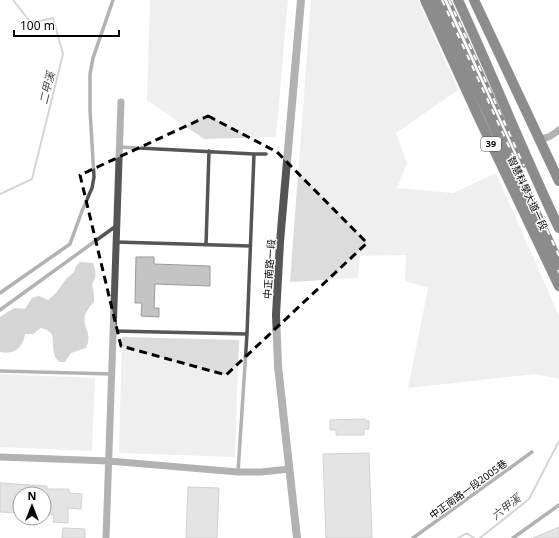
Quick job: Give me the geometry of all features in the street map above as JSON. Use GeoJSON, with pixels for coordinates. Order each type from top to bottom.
{"type":"FeatureCollection","features":[{"type":"Feature","properties":{"kind":"main road","name":"智慧科學大道一段"},"geometry":{"type":"LineString","coordinates":[[425,0],[559,286]]}},
{"type":"Feature","properties":{"kind":"main road","name":"智慧科學大道一段"},"geometry":{"type":"LineString","coordinates":[[434,0],[559,264]]}},
{"type":"Feature","properties":{"kind":"main road"},"geometry":{"type":"LineString","coordinates":[[434,0],[441,33]]}},
{"type":"Feature","properties":{"kind":"main road","name":"智慧科學大道一段"},"geometry":{"type":"LineString","coordinates":[[458,0],[541,191],[559,228]]}},
{"type":"Feature","properties":{"kind":"main road"},"geometry":{"type":"LineString","coordinates":[[474,0],[559,181]]}},
{"type":"Feature","properties":{"kind":"street","name":"中正南路一段"},"geometry":{"type":"LineString","coordinates":[[297,538],[278,366],[276,315],[280,242],[301,0]]}},
{"type":"Feature","properties":{"kind":"street"},"geometry":{"type":"LineString","coordinates":[[106,538],[121,102]]}},
{"type":"Feature","properties":{"kind":"street"},"geometry":{"type":"LineString","coordinates":[[540,139],[549,137],[559,130]]}},
{"type":"Feature","properties":{"kind":"street"},"geometry":{"type":"LineString","coordinates":[[0,457],[109,461],[238,472],[261,472],[289,469]]}},
{"type":"Feature","properties":{"kind":"lane"},"geometry":{"type":"LineString","coordinates":[[0,293],[70,244],[92,188],[94,177],[90,110],[90,74],[93,58],[113,0]]}},
{"type":"Feature","properties":{"kind":"lane"},"geometry":{"type":"LineString","coordinates":[[119,147],[266,154]]}},
{"type":"Feature","properties":{"kind":"lane"},"geometry":{"type":"LineString","coordinates":[[206,245],[209,152]]}},
{"type":"Feature","properties":{"kind":"lane"},"geometry":{"type":"LineString","coordinates":[[238,472],[247,334],[254,154]]}},
{"type":"Feature","properties":{"kind":"lane"},"geometry":{"type":"LineString","coordinates":[[0,310],[117,226]]}},
{"type":"Feature","properties":{"kind":"lane"},"geometry":{"type":"LineString","coordinates":[[116,242],[250,246]]}},
{"type":"Feature","properties":{"kind":"lane"},"geometry":{"type":"LineString","coordinates":[[114,331],[247,334]]}},
{"type":"Feature","properties":{"kind":"lane"},"geometry":{"type":"LineString","coordinates":[[0,371],[112,374]]}},
{"type":"Feature","properties":{"kind":"lane","name":"中正南路一段2005巷"},"geometry":{"type":"LineString","coordinates":[[414,538],[532,452]]}},
{"type":"Feature","properties":{"kind":"lane"},"geometry":{"type":"LineString","coordinates":[[513,538],[559,505]]}},
{"type":"Feature","properties":{"kind":"highlighted area"},"geometry":{"type":"Polygon","coordinates":[[[208,116],[277,152],[367,243],[226,375],[121,346],[80,175],[208,116]]]}},
{"type":"Feature","properties":{"kind":"shaded area"},"geometry":{"type":"Polygon","coordinates":[[[150,0],[288,0],[276,137],[204,139],[147,100],[150,0]]]}},
{"type":"Feature","properties":{"kind":"shaded area"},"geometry":{"type":"Polygon","coordinates":[[[311,0],[418,0],[458,90],[396,133],[407,163],[397,188],[453,193],[496,173],[559,316],[559,379],[536,374],[408,388],[428,288],[405,281],[406,255],[360,256],[358,278],[290,282],[311,0]]]}},
{"type":"Feature","properties":{"kind":"shaded area"},"geometry":{"type":"Polygon","coordinates":[[[80,262],[93,263],[95,271],[95,279],[92,284],[94,302],[88,310],[84,321],[88,336],[86,348],[71,353],[65,362],[59,362],[55,357],[51,333],[41,328],[33,334],[25,334],[20,347],[14,351],[5,353],[0,352],[0,317],[14,308],[25,309],[32,298],[39,296],[48,300],[74,272],[76,266],[80,262]]]}},
{"type":"Feature","properties":{"kind":"shaded area"},"geometry":{"type":"Polygon","coordinates":[[[122,337],[239,340],[235,457],[119,453],[122,337]]]}},
{"type":"Feature","properties":{"kind":"shaded area"},"geometry":{"type":"Polygon","coordinates":[[[0,374],[95,378],[92,451],[0,447],[0,374]]]}},
{"type":"Feature","properties":{"kind":"building"},"geometry":{"type":"Polygon","coordinates":[[[136,257],[154,257],[154,264],[210,266],[210,286],[155,284],[154,308],[159,308],[159,317],[141,316],[142,303],[135,303],[136,257]]]}},
{"type":"Feature","properties":{"kind":"building"},"geometry":{"type":"Polygon","coordinates":[[[365,419],[365,421],[369,421],[369,429],[364,429],[364,435],[336,435],[336,430],[330,430],[330,420],[365,419]]]}},
{"type":"Feature","properties":{"kind":"building"},"geometry":{"type":"Polygon","coordinates":[[[369,453],[372,538],[326,538],[323,454],[369,453]]]}},
{"type":"Feature","properties":{"kind":"building"},"geometry":{"type":"Polygon","coordinates":[[[0,483],[47,486],[12,486],[12,513],[0,512],[0,483]]]}},
{"type":"Feature","properties":{"kind":"building"},"geometry":{"type":"Polygon","coordinates":[[[188,487],[219,488],[217,538],[186,538],[188,487]]]}},
{"type":"Feature","properties":{"kind":"building"},"geometry":{"type":"Polygon","coordinates":[[[52,489],[69,489],[69,493],[82,494],[81,509],[68,508],[68,523],[53,522],[54,515],[52,515],[52,489]]]}},
{"type":"Feature","properties":{"kind":"building"},"geometry":{"type":"Polygon","coordinates":[[[559,527],[559,538],[533,538],[559,527]]]}},
{"type":"Feature","properties":{"kind":"building"},"geometry":{"type":"Polygon","coordinates":[[[63,528],[85,529],[85,538],[62,538],[63,528]]]}},
{"type":"Feature","properties":{"kind":"waterway","name":"二甲溪"},"geometry":{"type":"LineString","coordinates":[[0,194],[32,179],[63,54],[53,18],[31,23],[13,0]]}},
{"type":"Feature","properties":{"kind":"waterway","name":"六甲溪"},"geometry":{"type":"LineString","coordinates":[[480,538],[529,499],[559,441]]}},
{"type":"Feature","properties":{"kind":"waterway","name":"六甲溪"},"geometry":{"type":"LineString","coordinates":[[458,538],[467,533],[474,538]]}},
{"type":"Feature","properties":{"kind":"railway"},"geometry":{"type":"LineString","coordinates":[[442,0],[559,256]]}},
{"type":"Feature","properties":{"kind":"railway"},"geometry":{"type":"LineString","coordinates":[[449,0],[524,166]]}}]}
